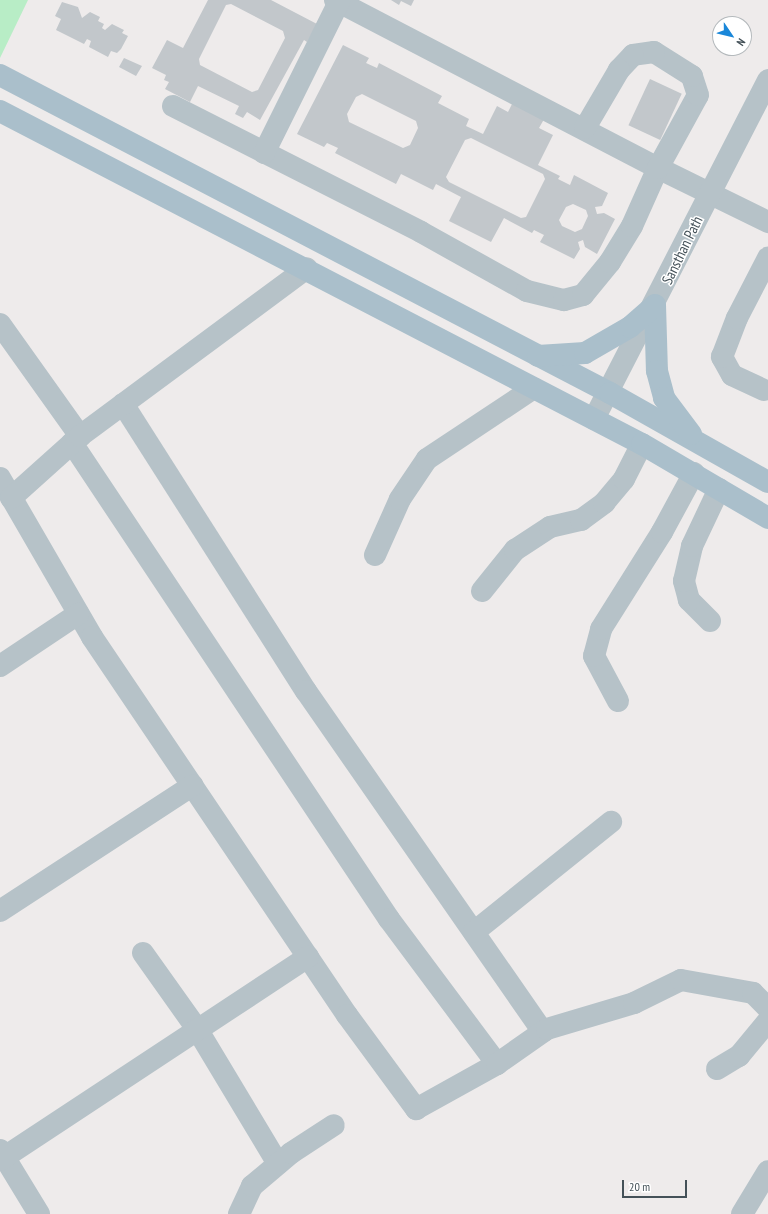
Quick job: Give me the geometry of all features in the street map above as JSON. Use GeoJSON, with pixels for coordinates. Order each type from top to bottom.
{"type":"FeatureCollection","features":[{"type":"Feature","properties":{"kind":"main road"},"geometry":{"type":"LineString","coordinates":[[0,76],[610,393],[768,482]]}},
{"type":"Feature","properties":{"kind":"main road"},"geometry":{"type":"LineString","coordinates":[[0,111],[307,268],[642,444],[694,473],[768,518]]}},
{"type":"Feature","properties":{"kind":"main road"},"geometry":{"type":"LineString","coordinates":[[538,356],[591,351],[630,326],[655,305]]}},
{"type":"Feature","properties":{"kind":"main road"},"geometry":{"type":"LineString","coordinates":[[655,305],[657,371],[664,398],[697,441]]}},
{"type":"Feature","properties":{"kind":"street"},"geometry":{"type":"LineString","coordinates":[[264,153],[337,1],[585,128],[658,168],[768,222]]}},
{"type":"Feature","properties":{"kind":"street"},"geometry":{"type":"LineString","coordinates":[[173,106],[421,232],[526,292],[564,300],[583,295],[610,262],[632,226],[658,168],[698,95],[692,76],[678,64],[654,52],[633,55],[619,70],[585,128]]}},
{"type":"Feature","properties":{"kind":"street","name":"Sansthan Path"},"geometry":{"type":"LineString","coordinates":[[594,420],[610,393],[768,80]]}},
{"type":"Feature","properties":{"kind":"street"},"geometry":{"type":"LineString","coordinates":[[764,390],[732,375],[722,357],[737,318],[768,258]]}},
{"type":"Feature","properties":{"kind":"street"},"geometry":{"type":"LineString","coordinates":[[11,498],[76,440],[307,268]]}},
{"type":"Feature","properties":{"kind":"street"},"geometry":{"type":"LineString","coordinates":[[0,324],[389,919],[497,1064]]}},
{"type":"Feature","properties":{"kind":"street"},"geometry":{"type":"LineString","coordinates":[[375,555],[400,499],[427,459],[534,388]]}},
{"type":"Feature","properties":{"kind":"street"},"geometry":{"type":"LineString","coordinates":[[123,404],[306,691],[542,1032]]}},
{"type":"Feature","properties":{"kind":"street"},"geometry":{"type":"LineString","coordinates":[[482,590],[515,550],[550,527],[581,520],[604,503],[624,479],[642,444]]}},
{"type":"Feature","properties":{"kind":"street"},"geometry":{"type":"LineString","coordinates":[[618,701],[594,656],[602,629],[662,532],[694,473]]}},
{"type":"Feature","properties":{"kind":"street"},"geometry":{"type":"LineString","coordinates":[[0,478],[78,614],[308,957],[416,1109],[497,1064],[542,1032],[634,1003],[681,980],[753,993],[768,1008]]}},
{"type":"Feature","properties":{"kind":"street"},"geometry":{"type":"LineString","coordinates":[[710,621],[689,600],[684,581],[692,546],[719,489]]}},
{"type":"Feature","properties":{"kind":"street"},"geometry":{"type":"LineString","coordinates":[[0,666],[78,614]]}},
{"type":"Feature","properties":{"kind":"street"},"geometry":{"type":"LineString","coordinates":[[0,911],[193,785]]}},
{"type":"Feature","properties":{"kind":"street"},"geometry":{"type":"LineString","coordinates":[[474,932],[612,822]]}},
{"type":"Feature","properties":{"kind":"street"},"geometry":{"type":"LineString","coordinates":[[143,953],[197,1028],[278,1164]]}},
{"type":"Feature","properties":{"kind":"street"},"geometry":{"type":"LineString","coordinates":[[39,1214],[2,1156],[308,957]]}},
{"type":"Feature","properties":{"kind":"street"},"geometry":{"type":"LineString","coordinates":[[717,1069],[739,1056],[768,1021]]}},
{"type":"Feature","properties":{"kind":"street"},"geometry":{"type":"LineString","coordinates":[[239,1214],[252,1186],[278,1164],[334,1125]]}},
{"type":"Feature","properties":{"kind":"street"},"geometry":{"type":"LineString","coordinates":[[742,1214],[768,1171]]}},
{"type":"Feature","properties":{"kind":"green space"},"geometry":{"type":"Polygon","coordinates":[[[0,0],[28,0],[0,58],[0,0]]]}},
{"type":"Feature","properties":{"kind":"building"},"geometry":{"type":"Polygon","coordinates":[[[208,0],[271,0],[317,24],[307,42],[304,40],[260,120],[247,112],[243,118],[235,114],[239,106],[198,86],[190,102],[165,89],[169,82],[164,80],[166,75],[152,68],[167,40],[183,48],[208,0]],[[231,4],[226,5],[199,59],[200,65],[252,92],[258,90],[285,38],[283,31],[231,4]]]}},
{"type":"Feature","properties":{"kind":"building"},"geometry":{"type":"Polygon","coordinates":[[[391,0],[414,0],[411,6],[401,1],[399,5],[391,0]]]}},
{"type":"Feature","properties":{"kind":"building"},"geometry":{"type":"Polygon","coordinates":[[[62,2],[78,7],[82,18],[90,12],[100,17],[98,21],[104,24],[102,28],[105,30],[112,24],[124,30],[122,33],[128,36],[121,49],[117,53],[111,51],[108,57],[89,47],[91,41],[87,39],[84,44],[56,30],[61,19],[55,16],[62,2]]]}},
{"type":"Feature","properties":{"kind":"building"},"geometry":{"type":"Polygon","coordinates":[[[343,45],[369,58],[366,63],[377,68],[379,63],[442,96],[438,103],[469,119],[466,126],[483,134],[497,106],[508,112],[515,98],[547,114],[539,128],[553,135],[538,165],[560,176],[558,179],[570,185],[574,175],[608,193],[602,206],[595,207],[597,214],[604,213],[615,219],[597,254],[585,247],[583,240],[578,242],[580,249],[574,259],[540,242],[544,235],[534,230],[532,233],[504,218],[491,242],[449,221],[461,197],[436,184],[433,190],[401,174],[396,184],[335,153],[338,148],[327,143],[324,147],[297,134],[343,45]],[[362,94],[356,97],[347,114],[349,122],[403,148],[410,145],[418,128],[416,121],[362,94]],[[471,138],[465,140],[446,177],[449,182],[521,218],[526,217],[545,179],[543,174],[471,138]],[[573,204],[566,207],[559,220],[562,226],[575,232],[582,229],[588,216],[586,210],[573,204]]]}},
{"type":"Feature","properties":{"kind":"building"},"geometry":{"type":"Polygon","coordinates":[[[124,58],[142,66],[136,76],[119,67],[124,58]]]}},
{"type":"Feature","properties":{"kind":"building"},"geometry":{"type":"Polygon","coordinates":[[[650,79],[682,94],[660,140],[628,125],[650,79]]]}}]}
